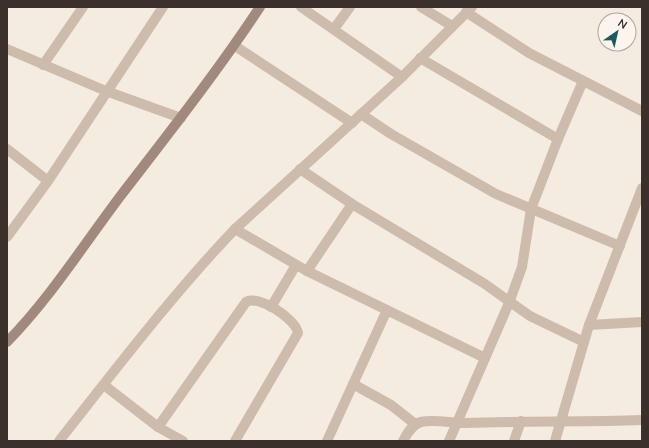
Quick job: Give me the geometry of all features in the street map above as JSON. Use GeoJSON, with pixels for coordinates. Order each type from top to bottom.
{"type":"FeatureCollection","features":[{"type":"Feature","properties":{"kind":"main road"},"geometry":{"type":"LineString","coordinates":[[7,342],[69,269],[121,196],[235,46],[257,8]]}},
{"type":"Feature","properties":{"kind":"street"},"geometry":{"type":"LineString","coordinates":[[43,64],[83,7]]}},
{"type":"Feature","properties":{"kind":"street"},"geometry":{"type":"LineString","coordinates":[[7,237],[48,181],[106,91],[163,7]]}},
{"type":"Feature","properties":{"kind":"street"},"geometry":{"type":"LineString","coordinates":[[301,7],[402,77]]}},
{"type":"Feature","properties":{"kind":"street"},"geometry":{"type":"LineString","coordinates":[[334,30],[350,7]]}},
{"type":"Feature","properties":{"kind":"street"},"geometry":{"type":"LineString","coordinates":[[421,7],[452,26]]}},
{"type":"Feature","properties":{"kind":"street"},"geometry":{"type":"LineString","coordinates":[[59,441],[211,254],[235,229],[402,77],[469,10],[529,53],[642,111]]}},
{"type":"Feature","properties":{"kind":"street"},"geometry":{"type":"LineString","coordinates":[[235,46],[352,123]]}},
{"type":"Feature","properties":{"kind":"street"},"geometry":{"type":"LineString","coordinates":[[7,49],[106,91],[181,118]]}},
{"type":"Feature","properties":{"kind":"street"},"geometry":{"type":"LineString","coordinates":[[420,58],[558,139]]}},
{"type":"Feature","properties":{"kind":"street"},"geometry":{"type":"LineString","coordinates":[[448,441],[509,303],[522,267],[531,209],[558,139],[583,81]]}},
{"type":"Feature","properties":{"kind":"street"},"geometry":{"type":"LineString","coordinates":[[362,114],[391,134],[496,194],[620,246]]}},
{"type":"Feature","properties":{"kind":"street"},"geometry":{"type":"LineString","coordinates":[[7,149],[48,181]]}},
{"type":"Feature","properties":{"kind":"street"},"geometry":{"type":"LineString","coordinates":[[300,169],[352,204],[485,284],[509,303],[530,316],[584,342]]}},
{"type":"Feature","properties":{"kind":"street"},"geometry":{"type":"LineString","coordinates":[[555,441],[589,325],[642,188]]}},
{"type":"Feature","properties":{"kind":"street"},"geometry":{"type":"LineString","coordinates":[[307,271],[352,204]]}},
{"type":"Feature","properties":{"kind":"street"},"geometry":{"type":"LineString","coordinates":[[235,229],[307,271],[485,358]]}},
{"type":"Feature","properties":{"kind":"street"},"geometry":{"type":"LineString","coordinates":[[271,307],[296,264]]}},
{"type":"Feature","properties":{"kind":"street"},"geometry":{"type":"LineString","coordinates":[[158,427],[246,302],[250,300],[257,300],[271,307],[292,322],[297,328],[298,333],[235,441]]}},
{"type":"Feature","properties":{"kind":"street"},"geometry":{"type":"LineString","coordinates":[[327,441],[386,310]]}},
{"type":"Feature","properties":{"kind":"street"},"geometry":{"type":"LineString","coordinates":[[589,325],[642,322]]}},
{"type":"Feature","properties":{"kind":"street"},"geometry":{"type":"LineString","coordinates":[[353,384],[391,405],[414,424]]}},
{"type":"Feature","properties":{"kind":"street"},"geometry":{"type":"LineString","coordinates":[[104,385],[158,427],[183,441]]}},
{"type":"Feature","properties":{"kind":"street"},"geometry":{"type":"LineString","coordinates":[[403,441],[414,424],[422,421],[457,423],[642,420]]}},
{"type":"Feature","properties":{"kind":"street"},"geometry":{"type":"LineString","coordinates":[[514,441],[521,421]]}}]}
